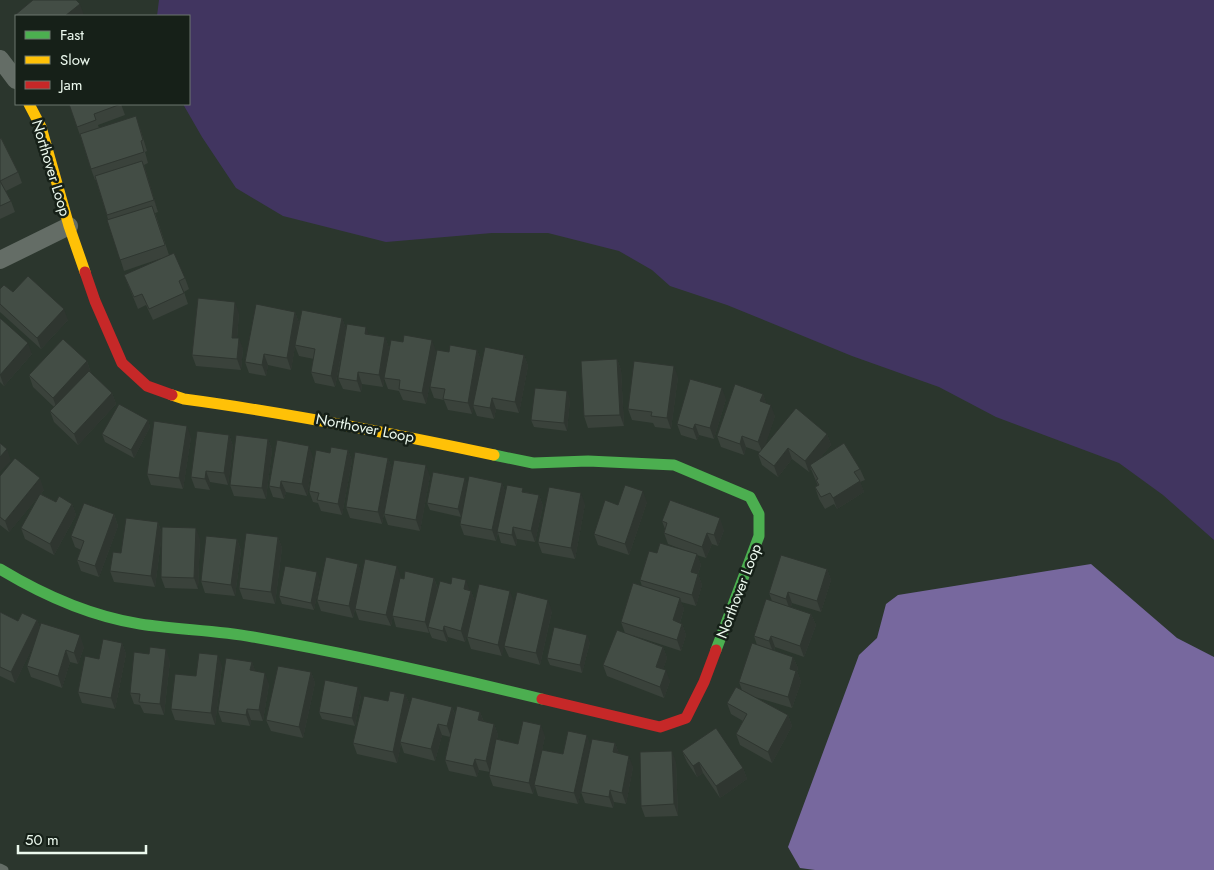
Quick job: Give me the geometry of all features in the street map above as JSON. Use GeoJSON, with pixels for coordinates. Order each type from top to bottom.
{"type":"FeatureCollection","features":[{"type":"Feature","properties":{"kind":"street"},"geometry":{"type":"LineString","coordinates":[[0,59],[15,79]]}},
{"type":"Feature","properties":{"kind":"street","name":"Northover Loop"},"geometry":{"type":"LineString","coordinates":[[0,569],[19,581],[69,605],[127,621],[252,636],[436,675],[660,727],[686,718],[704,682],[759,536],[759,514],[750,497],[674,465],[588,461],[533,463],[368,428],[265,410],[184,399],[147,386],[122,363],[95,301],[68,226],[41,127],[30,105]]}},
{"type":"Feature","properties":{"kind":"street"},"geometry":{"type":"LineString","coordinates":[[0,260],[68,226]]}},
{"type":"Feature","properties":{"kind":"lane"},"geometry":{"type":"LineString","coordinates":[[0,868],[4,870]]}},
{"type":"Feature","properties":{"kind":"shaded area"},"geometry":{"type":"Polygon","coordinates":[[[159,0],[1214,0],[1214,540],[1163,495],[1119,463],[996,417],[939,387],[852,356],[727,305],[670,286],[652,270],[619,251],[548,233],[492,233],[386,242],[283,216],[236,188],[202,137],[184,105],[190,105],[190,15],[157,15],[159,0]]]}},
{"type":"Feature","properties":{"kind":"shaded area"},"geometry":{"type":"Polygon","coordinates":[[[1091,564],[1177,638],[1214,657],[1214,870],[815,870],[800,868],[788,847],[859,655],[877,638],[886,604],[898,595],[1091,564]]]}},
{"type":"Feature","properties":{"kind":"building"},"geometry":{"type":"Polygon","coordinates":[[[33,0],[76,0],[80,4],[66,15],[15,15],[33,0]]]}},
{"type":"Feature","properties":{"kind":"building"},"geometry":{"type":"Polygon","coordinates":[[[69,105],[118,105],[94,114],[96,120],[77,127],[69,105]]]}},
{"type":"Feature","properties":{"kind":"building"},"geometry":{"type":"Polygon","coordinates":[[[136,116],[143,140],[141,141],[144,152],[91,169],[80,134],[136,116]]]}},
{"type":"Feature","properties":{"kind":"building"},"geometry":{"type":"Polygon","coordinates":[[[1,138],[18,172],[0,181],[0,139],[1,138]]]}},
{"type":"Feature","properties":{"kind":"building"},"geometry":{"type":"Polygon","coordinates":[[[142,161],[154,200],[107,215],[95,176],[142,161]]]}},
{"type":"Feature","properties":{"kind":"building"},"geometry":{"type":"Polygon","coordinates":[[[0,181],[11,201],[0,206],[0,181]]]}},
{"type":"Feature","properties":{"kind":"building"},"geometry":{"type":"Polygon","coordinates":[[[152,206],[165,245],[120,260],[107,220],[152,206]]]}},
{"type":"Feature","properties":{"kind":"building"},"geometry":{"type":"Polygon","coordinates":[[[174,253],[185,278],[179,281],[184,293],[149,309],[142,294],[134,297],[124,275],[174,253]]]}},
{"type":"Feature","properties":{"kind":"building"},"geometry":{"type":"Polygon","coordinates":[[[28,276],[64,309],[37,338],[0,304],[0,289],[4,285],[13,292],[28,276]]]}},
{"type":"Feature","properties":{"kind":"building"},"geometry":{"type":"Polygon","coordinates":[[[198,298],[235,302],[232,338],[239,338],[237,359],[192,355],[198,298]]]}},
{"type":"Feature","properties":{"kind":"building"},"geometry":{"type":"Polygon","coordinates":[[[256,304],[295,312],[287,358],[264,354],[262,365],[245,362],[256,304]]]}},
{"type":"Feature","properties":{"kind":"building"},"geometry":{"type":"Polygon","coordinates":[[[302,310],[342,318],[331,376],[311,372],[315,349],[295,345],[302,310]]]}},
{"type":"Feature","properties":{"kind":"building"},"geometry":{"type":"Polygon","coordinates":[[[0,318],[28,343],[0,375],[0,318]]]}},
{"type":"Feature","properties":{"kind":"building"},"geometry":{"type":"Polygon","coordinates":[[[347,324],[366,327],[365,334],[385,337],[379,375],[358,372],[357,381],[338,378],[347,324]]]}},
{"type":"Feature","properties":{"kind":"building"},"geometry":{"type":"Polygon","coordinates":[[[404,335],[432,340],[422,393],[399,389],[400,380],[384,378],[391,340],[403,342],[404,335]]]}},
{"type":"Feature","properties":{"kind":"building"},"geometry":{"type":"Polygon","coordinates":[[[63,339],[87,361],[53,398],[29,375],[63,339]]]}},
{"type":"Feature","properties":{"kind":"building"},"geometry":{"type":"Polygon","coordinates":[[[450,345],[477,350],[468,403],[443,399],[445,389],[430,387],[437,350],[449,352],[450,345]]]}},
{"type":"Feature","properties":{"kind":"building"},"geometry":{"type":"Polygon","coordinates":[[[485,347],[524,355],[515,402],[492,398],[490,408],[473,405],[485,347]]]}},
{"type":"Feature","properties":{"kind":"building"},"geometry":{"type":"Polygon","coordinates":[[[617,359],[620,415],[584,416],[581,361],[617,359]]]}},
{"type":"Feature","properties":{"kind":"building"},"geometry":{"type":"Polygon","coordinates":[[[634,361],[674,366],[667,418],[651,416],[652,412],[628,409],[634,361]]]}},
{"type":"Feature","properties":{"kind":"building"},"geometry":{"type":"Polygon","coordinates":[[[89,371],[112,393],[74,434],[50,411],[89,371]]]}},
{"type":"Feature","properties":{"kind":"building"},"geometry":{"type":"Polygon","coordinates":[[[690,379],[722,388],[710,428],[695,424],[693,429],[677,424],[690,379]]]}},
{"type":"Feature","properties":{"kind":"building"},"geometry":{"type":"Polygon","coordinates":[[[735,384],[763,394],[760,401],[771,405],[758,442],[742,436],[740,444],[717,436],[735,384]]]}},
{"type":"Feature","properties":{"kind":"building"},"geometry":{"type":"Polygon","coordinates":[[[535,388],[567,391],[564,423],[531,420],[535,388]]]}},
{"type":"Feature","properties":{"kind":"building"},"geometry":{"type":"Polygon","coordinates":[[[119,404],[148,420],[131,450],[102,434],[119,404]]]}},
{"type":"Feature","properties":{"kind":"building"},"geometry":{"type":"Polygon","coordinates":[[[796,408],[827,434],[805,461],[788,448],[774,466],[758,454],[796,408]]]}},
{"type":"Feature","properties":{"kind":"building"},"geometry":{"type":"Polygon","coordinates":[[[154,421],[187,426],[179,478],[147,474],[154,421]]]}},
{"type":"Feature","properties":{"kind":"building"},"geometry":{"type":"Polygon","coordinates":[[[197,431],[229,435],[224,473],[206,471],[205,479],[191,477],[197,431]]]}},
{"type":"Feature","properties":{"kind":"building"},"geometry":{"type":"Polygon","coordinates":[[[236,435],[268,439],[262,488],[230,485],[236,435]]]}},
{"type":"Feature","properties":{"kind":"building"},"geometry":{"type":"Polygon","coordinates":[[[277,440],[309,446],[302,484],[281,481],[280,488],[269,486],[277,440]]]}},
{"type":"Feature","properties":{"kind":"building"},"geometry":{"type":"Polygon","coordinates":[[[0,443],[7,449],[0,457],[0,443]]]}},
{"type":"Feature","properties":{"kind":"building"},"geometry":{"type":"Polygon","coordinates":[[[844,443],[860,469],[854,472],[860,481],[833,498],[830,493],[821,497],[815,487],[819,485],[816,480],[818,479],[810,465],[844,443]]]}},
{"type":"Feature","properties":{"kind":"building"},"geometry":{"type":"Polygon","coordinates":[[[331,447],[348,450],[338,504],[317,500],[319,493],[309,491],[316,450],[330,453],[331,447]]]}},
{"type":"Feature","properties":{"kind":"building"},"geometry":{"type":"Polygon","coordinates":[[[355,452],[388,458],[378,512],[346,507],[355,452]]]}},
{"type":"Feature","properties":{"kind":"building"},"geometry":{"type":"Polygon","coordinates":[[[15,458],[40,478],[5,521],[0,517],[0,476],[15,458]]]}},
{"type":"Feature","properties":{"kind":"building"},"geometry":{"type":"Polygon","coordinates":[[[394,460],[426,465],[416,520],[384,514],[394,460]]]}},
{"type":"Feature","properties":{"kind":"building"},"geometry":{"type":"Polygon","coordinates":[[[433,472],[465,478],[458,509],[427,503],[433,472]]]}},
{"type":"Feature","properties":{"kind":"building"},"geometry":{"type":"Polygon","coordinates":[[[469,476],[502,483],[492,530],[460,524],[469,476]]]}},
{"type":"Feature","properties":{"kind":"building"},"geometry":{"type":"Polygon","coordinates":[[[507,485],[523,488],[522,492],[539,495],[531,531],[513,527],[512,535],[497,532],[507,485]]]}},
{"type":"Feature","properties":{"kind":"building"},"geometry":{"type":"Polygon","coordinates":[[[625,485],[643,491],[625,544],[594,534],[605,500],[618,505],[625,485]]]}},
{"type":"Feature","properties":{"kind":"building"},"geometry":{"type":"Polygon","coordinates":[[[549,487],[581,493],[571,548],[538,542],[549,487]]]}},
{"type":"Feature","properties":{"kind":"building"},"geometry":{"type":"Polygon","coordinates":[[[40,494],[56,502],[59,496],[72,504],[50,544],[21,528],[40,494]]]}},
{"type":"Feature","properties":{"kind":"building"},"geometry":{"type":"Polygon","coordinates":[[[670,500],[720,518],[714,535],[707,533],[702,547],[664,533],[667,523],[662,521],[670,500]]]}},
{"type":"Feature","properties":{"kind":"building"},"geometry":{"type":"Polygon","coordinates":[[[84,503],[114,514],[95,566],[77,560],[84,541],[71,536],[84,503]]]}},
{"type":"Feature","properties":{"kind":"building"},"geometry":{"type":"Polygon","coordinates":[[[126,518],[158,522],[151,576],[110,571],[113,552],[121,553],[126,518]]]}},
{"type":"Feature","properties":{"kind":"building"},"geometry":{"type":"Polygon","coordinates":[[[162,527],[196,528],[194,578],[161,577],[162,527]]]}},
{"type":"Feature","properties":{"kind":"building"},"geometry":{"type":"Polygon","coordinates":[[[246,533],[278,537],[271,592],[239,588],[246,533]]]}},
{"type":"Feature","properties":{"kind":"building"},"geometry":{"type":"Polygon","coordinates":[[[206,536],[237,539],[231,585],[201,581],[206,536]]]}},
{"type":"Feature","properties":{"kind":"building"},"geometry":{"type":"Polygon","coordinates":[[[660,543],[697,554],[691,572],[698,574],[692,595],[640,580],[649,551],[657,553],[660,543]]]}},
{"type":"Feature","properties":{"kind":"building"},"geometry":{"type":"Polygon","coordinates":[[[781,555],[827,569],[817,601],[788,592],[786,599],[769,593],[781,555]]]}},
{"type":"Feature","properties":{"kind":"building"},"geometry":{"type":"Polygon","coordinates":[[[326,557],[358,564],[349,606],[317,600],[326,557]]]}},
{"type":"Feature","properties":{"kind":"building"},"geometry":{"type":"Polygon","coordinates":[[[365,559],[397,566],[386,615],[355,609],[365,559]]]}},
{"type":"Feature","properties":{"kind":"building"},"geometry":{"type":"Polygon","coordinates":[[[285,566],[317,572],[311,603],[279,596],[285,566]]]}},
{"type":"Feature","properties":{"kind":"building"},"geometry":{"type":"Polygon","coordinates":[[[405,571],[434,578],[425,622],[392,616],[400,578],[404,579],[405,571]]]}},
{"type":"Feature","properties":{"kind":"building"},"geometry":{"type":"Polygon","coordinates":[[[452,577],[466,580],[464,589],[471,591],[461,631],[444,626],[443,631],[428,627],[440,581],[451,584],[452,577]]]}},
{"type":"Feature","properties":{"kind":"building"},"geometry":{"type":"Polygon","coordinates":[[[633,583],[680,598],[673,620],[682,624],[677,640],[621,622],[633,583]]]}},
{"type":"Feature","properties":{"kind":"building"},"geometry":{"type":"Polygon","coordinates":[[[479,584],[510,591],[498,645],[467,637],[479,584]]]}},
{"type":"Feature","properties":{"kind":"building"},"geometry":{"type":"Polygon","coordinates":[[[517,592],[548,600],[536,653],[504,646],[517,592]]]}},
{"type":"Feature","properties":{"kind":"building"},"geometry":{"type":"Polygon","coordinates":[[[766,599],[811,614],[800,646],[771,636],[769,641],[754,636],[766,599]]]}},
{"type":"Feature","properties":{"kind":"building"},"geometry":{"type":"Polygon","coordinates":[[[0,612],[18,621],[22,613],[37,620],[11,672],[0,667],[0,612]]]}},
{"type":"Feature","properties":{"kind":"building"},"geometry":{"type":"Polygon","coordinates":[[[41,623],[80,635],[74,653],[66,650],[58,676],[27,666],[41,623]]]}},
{"type":"Feature","properties":{"kind":"building"},"geometry":{"type":"Polygon","coordinates":[[[554,627],[587,635],[580,665],[547,658],[554,627]]]}},
{"type":"Feature","properties":{"kind":"building"},"geometry":{"type":"Polygon","coordinates":[[[617,630],[663,647],[656,667],[666,670],[660,687],[603,665],[617,630]]]}},
{"type":"Feature","properties":{"kind":"building"},"geometry":{"type":"Polygon","coordinates":[[[103,639],[122,643],[111,698],[78,692],[85,656],[99,659],[103,639]]]}},
{"type":"Feature","properties":{"kind":"building"},"geometry":{"type":"Polygon","coordinates":[[[752,643],[793,657],[790,669],[796,671],[788,697],[739,682],[752,643]]]}},
{"type":"Feature","properties":{"kind":"building"},"geometry":{"type":"Polygon","coordinates":[[[150,647],[166,649],[160,704],[139,702],[140,694],[130,693],[134,652],[149,654],[150,647]]]}},
{"type":"Feature","properties":{"kind":"building"},"geometry":{"type":"Polygon","coordinates":[[[199,653],[218,655],[211,713],[171,709],[175,674],[196,676],[199,653]]]}},
{"type":"Feature","properties":{"kind":"building"},"geometry":{"type":"Polygon","coordinates":[[[226,658],[252,662],[250,670],[265,673],[259,710],[247,709],[246,715],[218,711],[226,658]]]}},
{"type":"Feature","properties":{"kind":"building"},"geometry":{"type":"Polygon","coordinates":[[[278,666],[311,672],[299,727],[266,720],[278,666]]]}},
{"type":"Feature","properties":{"kind":"building"},"geometry":{"type":"Polygon","coordinates":[[[325,680],[358,687],[352,718],[319,712],[325,680]]]}},
{"type":"Feature","properties":{"kind":"building"},"geometry":{"type":"Polygon","coordinates":[[[736,687],[788,715],[768,752],[736,734],[747,714],[727,703],[736,687]]]}},
{"type":"Feature","properties":{"kind":"building"},"geometry":{"type":"Polygon","coordinates":[[[390,691],[405,694],[393,752],[353,743],[364,696],[388,701],[390,691]]]}},
{"type":"Feature","properties":{"kind":"building"},"geometry":{"type":"Polygon","coordinates":[[[412,697],[452,707],[447,726],[438,724],[431,749],[400,742],[412,697]]]}},
{"type":"Feature","properties":{"kind":"building"},"geometry":{"type":"Polygon","coordinates":[[[457,706],[480,712],[478,720],[494,724],[486,761],[475,759],[473,766],[445,760],[457,706]]]}},
{"type":"Feature","properties":{"kind":"building"},"geometry":{"type":"Polygon","coordinates":[[[523,721],[541,725],[529,783],[489,775],[496,739],[518,744],[523,721]]]}},
{"type":"Feature","properties":{"kind":"building"},"geometry":{"type":"Polygon","coordinates":[[[716,728],[743,768],[716,786],[699,762],[693,766],[682,751],[716,728]]]}},
{"type":"Feature","properties":{"kind":"building"},"geometry":{"type":"Polygon","coordinates":[[[568,731],[587,735],[574,793],[534,785],[542,750],[563,754],[568,731]]]}},
{"type":"Feature","properties":{"kind":"building"},"geometry":{"type":"Polygon","coordinates":[[[592,739],[615,743],[613,752],[629,756],[622,793],[610,790],[609,797],[581,792],[592,739]]]}},
{"type":"Feature","properties":{"kind":"building"},"geometry":{"type":"Polygon","coordinates":[[[672,751],[674,804],[641,806],[640,752],[672,751]]]}},
{"type":"Feature","properties":{"kind":"traffic: fast"},"geometry":{"type":"LineString","coordinates":[[494,455],[533,463],[588,461],[674,465],[750,497],[759,514],[759,536],[716,650]]}},
{"type":"Feature","properties":{"kind":"traffic: fast"},"geometry":{"type":"LineString","coordinates":[[0,569],[50,596],[103,616],[140,624],[211,631],[289,644],[398,666],[542,699]]}},
{"type":"Feature","properties":{"kind":"traffic: slow"},"geometry":{"type":"LineString","coordinates":[[30,105],[41,127],[69,226],[85,272]]}},
{"type":"Feature","properties":{"kind":"traffic: slow"},"geometry":{"type":"LineString","coordinates":[[172,395],[184,399],[339,424],[494,455]]}},
{"type":"Feature","properties":{"kind":"traffic: jam"},"geometry":{"type":"LineString","coordinates":[[85,272],[95,301],[122,363],[147,386],[172,395]]}},
{"type":"Feature","properties":{"kind":"traffic: jam"},"geometry":{"type":"LineString","coordinates":[[542,699],[660,727],[686,718],[704,682],[716,650]]}}]}
